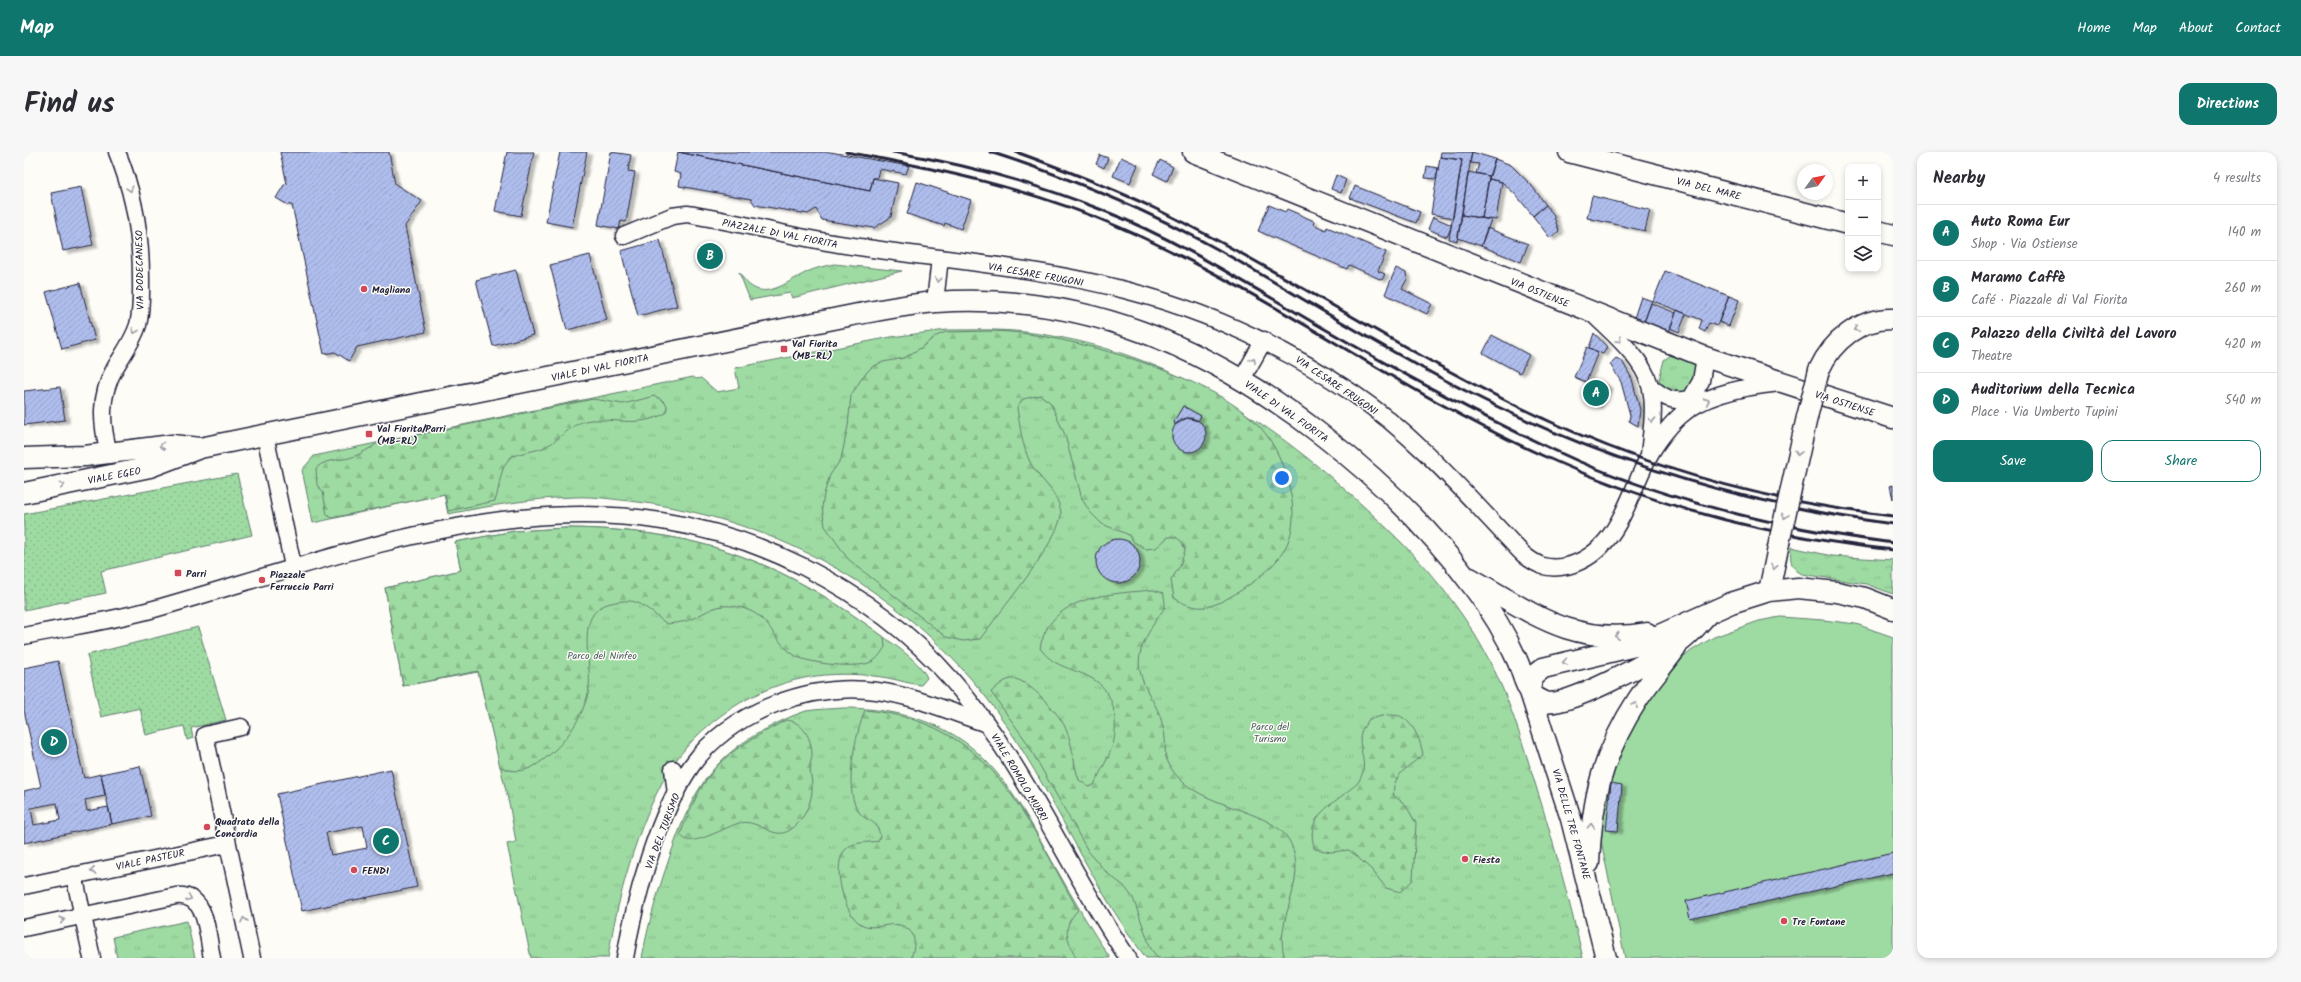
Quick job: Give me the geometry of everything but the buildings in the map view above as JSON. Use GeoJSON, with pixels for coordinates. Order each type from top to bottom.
{"type":"FeatureCollection","features":[{"type":"Feature","properties":{"kind":"main road","name":"VIA OSTIENSE"},"geometry":{"type":"LineString","coordinates":[[1193,152],[1705,357],[1893,418]]}},
{"type":"Feature","properties":{"kind":"main road","name":"VIA DEL MARE"},"geometry":{"type":"LineString","coordinates":[[1569,152],[1845,223]]}},
{"type":"Feature","properties":{"kind":"main road"},"geometry":{"type":"LineString","coordinates":[[1881,232],[1893,235]]}},
{"type":"Feature","properties":{"kind":"main road","name":"VIALE DI VAL FIORITA"},"geometry":{"type":"LineString","coordinates":[[265,435],[732,339],[874,311],[935,302],[1022,304],[1098,318],[1169,341],[1242,379],[1312,428],[1365,470],[1428,530],[1465,576],[1507,639],[1530,692]]}},
{"type":"Feature","properties":{"kind":"main road"},"geometry":{"type":"LineString","coordinates":[[1769,591],[1807,417],[1819,370],[1830,349],[1842,337],[1870,322],[1893,320]]}},
{"type":"Feature","properties":{"kind":"main road","name":"VIALE EGEO"},"geometry":{"type":"LineString","coordinates":[[24,493],[150,467],[200,448],[265,435]]}},
{"type":"Feature","properties":{"kind":"main road","name":"VIALE EGEO"},"geometry":{"type":"LineString","coordinates":[[24,458],[109,453],[172,445],[200,448]]}},
{"type":"Feature","properties":{"kind":"main road"},"geometry":{"type":"LineString","coordinates":[[1465,576],[1541,619],[1569,630],[1610,636],[1675,636]]}},
{"type":"Feature","properties":{"kind":"main road"},"geometry":{"type":"LineString","coordinates":[[1675,636],[1543,668],[1532,677],[1530,692],[1541,700],[1550,703],[1574,697],[1612,680],[1675,636],[1731,602],[1769,591],[1798,588],[1837,592],[1865,598],[1893,609]]}},
{"type":"Feature","properties":{"kind":"main road"},"geometry":{"type":"LineString","coordinates":[[1588,879],[1592,813],[1604,766],[1637,701],[1675,636]]}},
{"type":"Feature","properties":{"kind":"main road","name":"VIA DELLE TRE FONTANE"},"geometry":{"type":"LineString","coordinates":[[1530,692],[1559,780],[1588,879],[1606,958]]}},
{"type":"Feature","properties":{"kind":"street","name":"VIA DODECANESO"},"geometry":{"type":"LineString","coordinates":[[109,453],[102,422],[104,396],[114,369],[136,331],[141,297],[138,221],[130,188],[116,152]]}},
{"type":"Feature","properties":{"kind":"street","name":"PIAZZALE DI VAL FIORITA"},"geometry":{"type":"LineString","coordinates":[[624,236],[672,216],[687,214],[839,244],[940,258]]}},
{"type":"Feature","properties":{"kind":"street"},"geometry":{"type":"LineString","coordinates":[[935,302],[940,258]]}},
{"type":"Feature","properties":{"kind":"street","name":"VIA CESARE FRUGONI"},"geometry":{"type":"LineString","coordinates":[[940,258],[1034,272],[1127,290],[1178,306],[1264,340],[1313,367],[1380,413],[1433,460],[1523,554],[1540,567],[1552,568],[1573,564],[1584,559],[1601,545],[1620,521],[1649,455]]}},
{"type":"Feature","properties":{"kind":"street"},"geometry":{"type":"LineString","coordinates":[[1592,312],[1631,352],[1650,386],[1668,400],[1690,400]]}},
{"type":"Feature","properties":{"kind":"street"},"geometry":{"type":"LineString","coordinates":[[1242,379],[1264,340]]}},
{"type":"Feature","properties":{"kind":"street"},"geometry":{"type":"LineString","coordinates":[[1649,455],[1682,414],[1701,381],[1705,357]]}},
{"type":"Feature","properties":{"kind":"street"},"geometry":{"type":"LineString","coordinates":[[1682,414],[1737,389],[1781,382]]}},
{"type":"Feature","properties":{"kind":"street"},"geometry":{"type":"LineString","coordinates":[[1649,455],[1652,414],[1650,386]]}},
{"type":"Feature","properties":{"kind":"street"},"geometry":{"type":"LineString","coordinates":[[24,636],[152,610],[293,566],[265,435]]}},
{"type":"Feature","properties":{"kind":"street","name":"VIALE ROMOLO MURRI"},"geometry":{"type":"LineString","coordinates":[[293,566],[392,541],[452,529],[536,515],[603,514],[688,526],[750,543],[822,576],[886,619],[934,660],[987,724],[1013,762],[1082,886],[1128,958]]}},
{"type":"Feature","properties":{"kind":"street","name":"VIA DEL TURISMO"},"geometry":{"type":"LineString","coordinates":[[624,958],[632,922],[650,861],[676,794],[699,756],[728,731],[766,708],[801,694],[846,689],[877,691],[907,696],[987,724]]}},
{"type":"Feature","properties":{"kind":"street"},"geometry":{"type":"LineString","coordinates":[[241,727],[206,735],[227,844],[252,958]]}},
{"type":"Feature","properties":{"kind":"street"},"geometry":{"type":"LineString","coordinates":[[673,769],[676,794]]}},
{"type":"Feature","properties":{"kind":"street","name":"VIALE PASTEUR"},"geometry":{"type":"LineString","coordinates":[[24,886],[227,844]]}},
{"type":"Feature","properties":{"kind":"street"},"geometry":{"type":"LineString","coordinates":[[74,875],[92,958]]}},
{"type":"Feature","properties":{"kind":"street"},"geometry":{"type":"LineString","coordinates":[[24,928],[183,895],[194,899],[202,910],[212,958]]}},
{"type":"Feature","properties":{"kind":"green space"},"geometry":{"type":"Polygon","coordinates":[[[834,264],[902,271],[792,298],[790,293],[750,300],[739,272],[754,288],[771,290],[810,271],[834,264]]]}},
{"type":"Feature","properties":{"kind":"green space","name":"Parco del Turismo"},"geometry":{"type":"Polygon","coordinates":[[[947,330],[1015,331],[1074,340],[1120,353],[1164,370],[1207,391],[1248,415],[1287,442],[1380,521],[1432,575],[1476,636],[1496,673],[1520,735],[1548,826],[1583,958],[1146,958],[1125,928],[1087,866],[1034,770],[995,709],[961,668],[923,631],[882,598],[838,569],[791,545],[741,526],[690,511],[638,502],[599,498],[575,497],[543,499],[495,505],[448,514],[444,494],[313,523],[302,470],[314,456],[693,377],[696,379],[701,378],[717,392],[739,388],[735,368],[891,337],[947,330]]]}},
{"type":"Feature","properties":{"kind":"green space"},"geometry":{"type":"Polygon","coordinates":[[[986,331],[1037,335],[1105,351],[1142,362],[1177,375],[1209,390],[1237,407],[1258,425],[1270,440],[1279,457],[1286,476],[1291,495],[1293,512],[1289,540],[1283,552],[1265,572],[1253,582],[1223,601],[1200,607],[1192,606],[1174,598],[1171,580],[1180,566],[1185,550],[1182,542],[1176,537],[1168,537],[1156,548],[1146,549],[1134,542],[1127,534],[1102,524],[1090,512],[1082,499],[1065,435],[1050,402],[1040,395],[1023,399],[1017,408],[1025,451],[1031,464],[1056,498],[1061,512],[1059,523],[1052,538],[1028,576],[980,639],[963,641],[946,637],[848,559],[825,526],[822,507],[824,494],[830,475],[841,459],[848,426],[851,395],[864,375],[872,367],[883,362],[904,358],[936,336],[946,332],[986,331]]]}},
{"type":"Feature","properties":{"kind":"green space"},"geometry":{"type":"Polygon","coordinates":[[[1671,355],[1696,364],[1697,368],[1688,391],[1680,394],[1665,389],[1659,380],[1664,360],[1671,355]]]}},
{"type":"Feature","properties":{"kind":"green space"},"geometry":{"type":"Polygon","coordinates":[[[655,396],[667,405],[666,413],[648,420],[638,421],[585,421],[579,423],[547,446],[538,450],[513,456],[506,462],[504,467],[495,501],[448,511],[445,494],[332,518],[327,515],[323,492],[317,485],[316,468],[325,462],[355,456],[378,443],[593,399],[623,404],[655,396]]]}},
{"type":"Feature","properties":{"kind":"green space"},"geometry":{"type":"Polygon","coordinates":[[[237,474],[252,535],[101,571],[106,593],[24,610],[24,514],[237,474]]]}},
{"type":"Feature","properties":{"kind":"green space","name":"Parco del Ninfeo"},"geometry":{"type":"Polygon","coordinates":[[[566,528],[654,534],[693,542],[731,553],[768,567],[804,585],[841,607],[884,637],[913,660],[924,672],[927,678],[921,685],[892,679],[852,674],[834,674],[794,680],[751,697],[712,723],[695,738],[680,755],[667,774],[646,816],[623,888],[608,958],[531,958],[507,844],[516,842],[510,808],[478,672],[403,686],[385,588],[461,570],[455,542],[515,531],[566,528]]]}},
{"type":"Feature","properties":{"kind":"green space"},"geometry":{"type":"Polygon","coordinates":[[[566,528],[613,530],[656,535],[697,543],[735,554],[772,569],[809,588],[846,610],[884,637],[885,647],[879,656],[871,662],[856,665],[834,665],[803,659],[796,656],[780,642],[762,619],[755,613],[744,609],[731,606],[721,606],[688,620],[667,624],[637,602],[626,601],[611,603],[599,609],[592,617],[588,628],[588,694],[582,712],[567,737],[547,757],[530,768],[513,771],[500,767],[478,671],[403,686],[385,588],[461,570],[455,542],[515,531],[566,528]]]}},
{"type":"Feature","properties":{"kind":"green space"},"geometry":{"type":"Polygon","coordinates":[[[1791,547],[1832,556],[1893,560],[1893,594],[1866,584],[1802,574],[1793,566],[1791,547]]]}},
{"type":"Feature","properties":{"kind":"green space"},"geometry":{"type":"Polygon","coordinates":[[[1153,590],[1163,593],[1165,607],[1150,630],[1144,643],[1141,650],[1139,664],[1141,677],[1158,710],[1162,722],[1165,736],[1166,758],[1177,776],[1192,789],[1266,821],[1280,830],[1290,842],[1295,857],[1296,872],[1283,930],[1282,944],[1285,958],[1158,958],[1151,949],[1133,898],[1124,886],[1107,873],[1088,851],[1026,741],[991,692],[1002,683],[1015,679],[1028,685],[1043,698],[1057,714],[1065,727],[1070,740],[1079,780],[1089,787],[1094,785],[1113,746],[1114,740],[1114,712],[1109,695],[1097,682],[1056,663],[1040,648],[1046,630],[1056,617],[1069,607],[1101,596],[1153,590]]]}},
{"type":"Feature","properties":{"kind":"green space"},"geometry":{"type":"Polygon","coordinates":[[[1780,617],[1856,624],[1893,637],[1893,958],[1625,958],[1600,836],[1603,804],[1620,744],[1667,672],[1691,651],[1714,637],[1759,621],[1780,617]]]}},
{"type":"Feature","properties":{"kind":"green space"},"geometry":{"type":"Polygon","coordinates":[[[198,627],[226,720],[191,728],[193,738],[187,740],[184,726],[146,735],[140,708],[101,717],[87,655],[198,627]]]}},
{"type":"Feature","properties":{"kind":"green space"},"geometry":{"type":"Polygon","coordinates":[[[820,709],[869,709],[895,713],[933,724],[964,742],[981,756],[1011,791],[1096,937],[1110,958],[642,958],[654,908],[676,838],[692,801],[702,784],[713,770],[743,743],[762,731],[794,715],[820,709]]]}},
{"type":"Feature","properties":{"kind":"green space"},"geometry":{"type":"Polygon","coordinates":[[[865,710],[908,718],[944,733],[974,753],[998,778],[1020,807],[1078,910],[1069,922],[1067,933],[1070,945],[1076,958],[911,958],[914,947],[914,939],[909,930],[903,926],[897,925],[871,927],[864,926],[858,922],[848,908],[844,897],[839,875],[839,865],[842,856],[849,846],[857,843],[878,841],[880,836],[877,826],[859,812],[854,802],[852,790],[852,761],[861,720],[865,710]]]}},
{"type":"Feature","properties":{"kind":"green space"},"geometry":{"type":"Polygon","coordinates":[[[1387,715],[1401,716],[1407,720],[1419,739],[1423,755],[1402,772],[1395,783],[1394,796],[1405,804],[1416,823],[1413,880],[1400,892],[1386,888],[1372,870],[1349,850],[1331,852],[1315,849],[1312,839],[1315,822],[1320,815],[1325,809],[1359,781],[1363,768],[1360,739],[1363,727],[1369,719],[1387,715]]]}},
{"type":"Feature","properties":{"kind":"green space"},"geometry":{"type":"Polygon","coordinates":[[[786,720],[792,721],[802,727],[808,737],[812,749],[810,767],[812,791],[808,808],[798,823],[790,830],[783,833],[777,833],[751,823],[744,822],[698,839],[686,840],[680,835],[702,786],[722,761],[737,749],[786,720]]]}},
{"type":"Feature","properties":{"kind":"green space"},"geometry":{"type":"Polygon","coordinates":[[[187,921],[195,958],[117,958],[113,937],[187,921]]]}},
{"type":"Feature","properties":{"kind":"railway"},"geometry":{"type":"LineString","coordinates":[[846,152],[950,173],[1019,191],[1119,227],[1173,252],[1226,280],[1433,400],[1485,428],[1539,454],[1624,489],[1712,516],[1757,527],[1802,537],[1893,550]]}},
{"type":"Feature","properties":{"kind":"railway"},"geometry":{"type":"LineString","coordinates":[[893,152],[946,162],[999,175],[1077,200],[1129,221],[1207,261],[1342,339],[1442,394],[1509,429],[1578,461],[1616,476],[1654,490],[1732,513],[1812,530],[1893,543]]}},
{"type":"Feature","properties":{"kind":"railway"},"geometry":{"type":"LineString","coordinates":[[990,152],[1077,183],[1162,220],[1217,249],[1372,340],[1434,374],[1517,416],[1569,438],[1621,459],[1727,492],[1781,505],[1893,524]]}},
{"type":"Feature","properties":{"kind":"railway"},"geometry":{"type":"LineString","coordinates":[[1016,152],[1086,178],[1154,208],[1254,261],[1450,372],[1500,398],[1592,440],[1633,456],[1718,482],[1805,503],[1893,516]]}},
{"type":"Feature","properties":{"kind":"place","name":"Maramo Caffè"},"geometry":{"type":"Point","coordinates":[710,256]}},
{"type":"Feature","properties":{"kind":"place","name":"Magliana"},"geometry":{"type":"Point","coordinates":[364,289]}},
{"type":"Feature","properties":{"kind":"place","name":"Val Fiorita (MB-RL)"},"geometry":{"type":"Point","coordinates":[784,349]}},
{"type":"Feature","properties":{"kind":"place","name":"Auto Roma Eur"},"geometry":{"type":"Point","coordinates":[1596,393]}},
{"type":"Feature","properties":{"kind":"place","name":"Val Fiorita/Parri (MB-RL)"},"geometry":{"type":"Point","coordinates":[369,434]}},
{"type":"Feature","properties":{"kind":"place","name":"Parri"},"geometry":{"type":"Point","coordinates":[178,573]}},
{"type":"Feature","properties":{"kind":"place","name":"Piazzale Ferruccio Parri"},"geometry":{"type":"Point","coordinates":[262,580]}},
{"type":"Feature","properties":{"kind":"place","name":"Auditorium della Tecnica"},"geometry":{"type":"Point","coordinates":[54,742]}},
{"type":"Feature","properties":{"kind":"place","name":"Quadrato della Concordia"},"geometry":{"type":"Point","coordinates":[207,827]}},
{"type":"Feature","properties":{"kind":"place","name":"Palazzo della Civiltà del Lavoro"},"geometry":{"type":"Point","coordinates":[386,841]}},
{"type":"Feature","properties":{"kind":"place","name":"Fiesta"},"geometry":{"type":"Point","coordinates":[1465,859]}},
{"type":"Feature","properties":{"kind":"place","name":"FENDI"},"geometry":{"type":"Point","coordinates":[354,870]}},
{"type":"Feature","properties":{"kind":"place","name":"Tre Fontane"},"geometry":{"type":"Point","coordinates":[1784,921]}}]}
